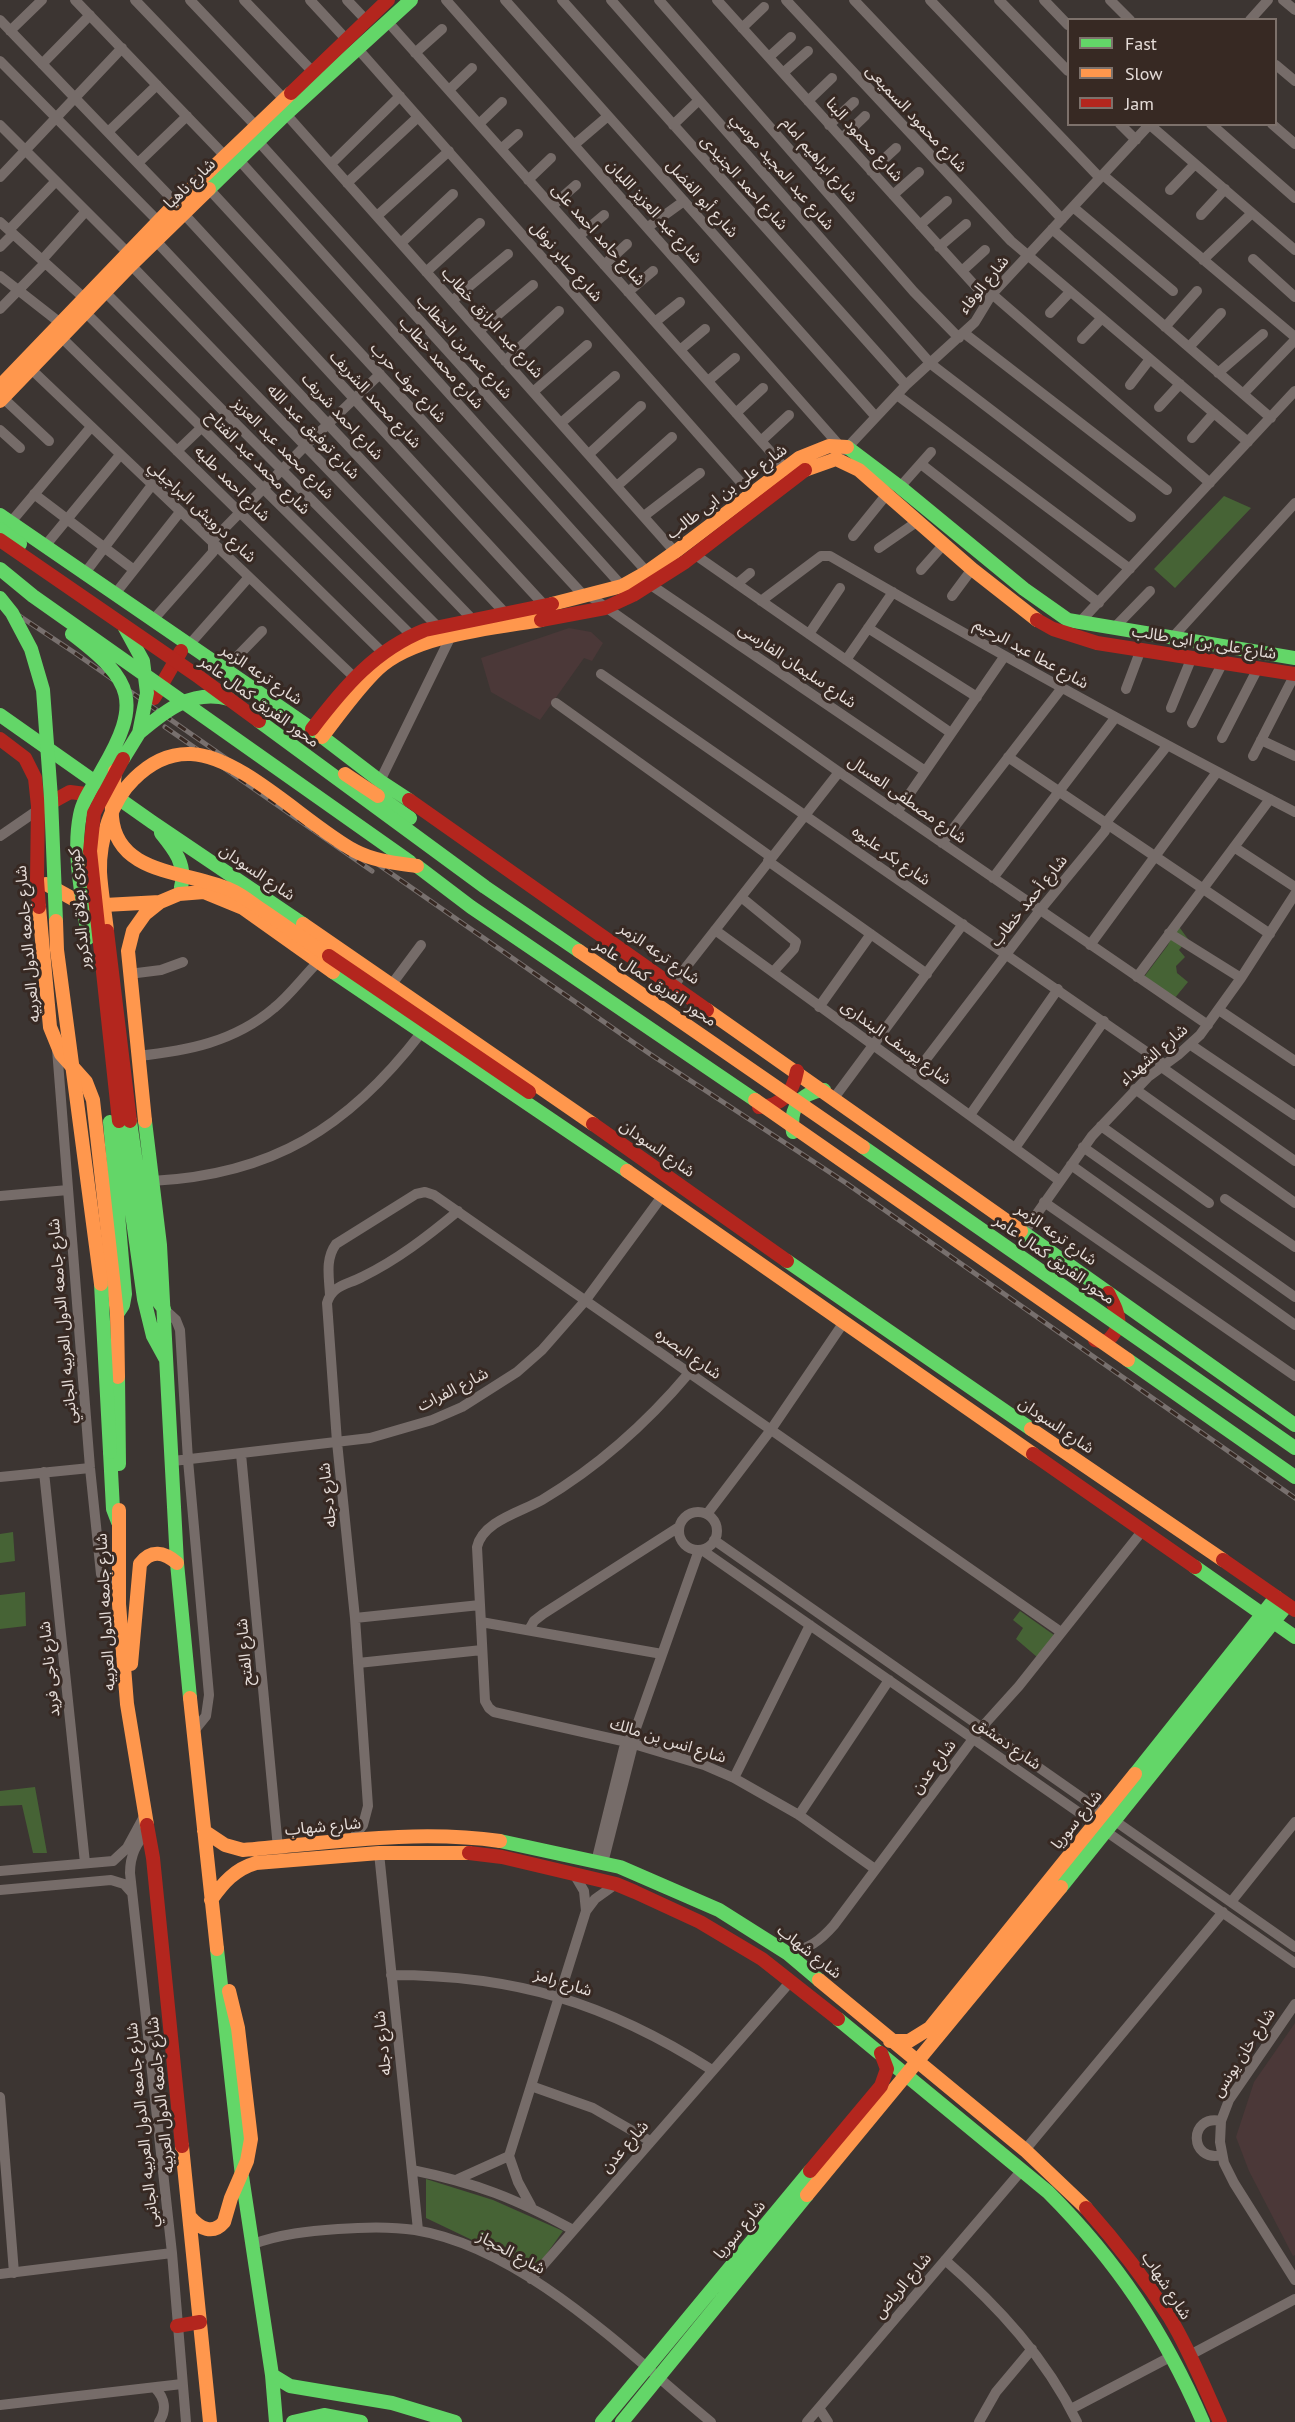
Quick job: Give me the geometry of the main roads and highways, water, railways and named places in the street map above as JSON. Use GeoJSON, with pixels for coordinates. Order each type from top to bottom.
{"type":"FeatureCollection","features":[{"type":"Feature","properties":{"kind":"main road","name":"شارع ناهيا"},"geometry":{"type":"LineString","coordinates":[[2,386],[83,297],[129,259],[156,241],[224,155],[388,0]]}},
{"type":"Feature","properties":{"kind":"main road","name":"شارع ناهيا"},"geometry":{"type":"LineString","coordinates":[[2,386],[31,369],[105,292],[158,221],[209,189],[286,114],[411,0]]}},
{"type":"Feature","properties":{"kind":"main road","name":"شارع على بن ابى طالب"},"geometry":{"type":"LineString","coordinates":[[317,733],[354,677],[367,663],[411,635],[588,597],[649,579],[675,552],[785,468],[810,452],[843,446],[900,487],[1047,607],[1068,620],[1295,658]]}},
{"type":"Feature","properties":{"kind":"main road","name":"شارع على بن ابى طالب"},"geometry":{"type":"LineString","coordinates":[[317,733],[380,667],[416,646],[451,636],[605,608],[649,579],[694,554],[810,467],[836,459],[852,465],[972,569],[1040,622],[1053,629],[1082,640],[1295,674]]}},
{"type":"Feature","properties":{"kind":"main road","name":"شارع ترعه الزمر"},"geometry":{"type":"LineString","coordinates":[[3,524],[45,546],[317,733],[380,781],[797,1071],[1295,1425]]}},
{"type":"Feature","properties":{"kind":"main road","name":"كوبرى بولاق الدكرور"},"geometry":{"type":"LineString","coordinates":[[3,524],[118,622],[136,646],[143,661],[147,693],[139,733],[115,771],[94,813],[90,851],[120,1121],[144,1299],[153,1336],[165,1358]]}},
{"type":"Feature","properties":{"kind":"main road","name":"محور الفريق كمال عامر"},"geometry":{"type":"LineString","coordinates":[[0,540],[199,678],[485,887],[760,1075],[1295,1448]]}},
{"type":"Feature","properties":{"kind":"main road"},"geometry":{"type":"LineString","coordinates":[[0,569],[72,623],[417,866],[471,907],[765,1107],[1295,1477]]}},
{"type":"Feature","properties":{"kind":"main road","name":"كوبرى بولاق الدكرور"},"geometry":{"type":"LineString","coordinates":[[0,579],[114,668],[122,681],[126,696],[126,723],[84,802],[77,835],[120,1121],[125,1294],[123,1305],[117,1314]]}},
{"type":"Feature","properties":{"kind":"main road"},"geometry":{"type":"LineString","coordinates":[[0,598],[12,613],[31,649],[43,690],[51,798],[57,950],[103,1298],[113,1509],[118,1522]]}},
{"type":"Feature","properties":{"kind":"main road"},"geometry":{"type":"LineString","coordinates":[[154,698],[187,644]]}},
{"type":"Feature","properties":{"kind":"main road"},"geometry":{"type":"LineString","coordinates":[[139,733],[162,714],[190,699],[200,696],[225,697],[247,708],[410,818]]}},
{"type":"Feature","properties":{"kind":"main road","name":"شارع السودان"},"geometry":{"type":"LineString","coordinates":[[0,715],[127,805],[392,984],[854,1308],[1286,1604]]}},
{"type":"Feature","properties":{"kind":"main road"},"geometry":{"type":"LineString","coordinates":[[0,739],[20,753],[30,764],[35,780],[38,810],[70,792],[97,795],[127,805]]}},
{"type":"Feature","properties":{"kind":"main road"},"geometry":{"type":"LineString","coordinates":[[164,1309],[158,1300],[153,1282],[120,1121],[100,871],[104,840],[112,813],[126,788],[139,774],[172,756],[196,754],[216,758],[244,774],[350,849],[371,858],[417,866]]}},
{"type":"Feature","properties":{"kind":"main road"},"geometry":{"type":"LineString","coordinates":[[115,771],[113,824],[121,843],[138,862],[160,871],[195,878],[235,892],[529,1092],[552,1106],[572,1109]]}},
{"type":"Feature","properties":{"kind":"main road","name":"شارع جامعه الدول العربيه"},"geometry":{"type":"LineString","coordinates":[[38,810],[37,878],[50,1027],[56,1046],[66,1060],[84,1077],[91,1093],[117,1314],[118,1582],[127,1704],[149,1831],[210,2422]]}},
{"type":"Feature","properties":{"kind":"main road"},"geometry":{"type":"LineString","coordinates":[[152,822],[169,843],[183,870],[183,883],[179,894],[160,902],[145,914],[133,931],[128,951],[129,974],[164,1309],[177,1563],[193,1732],[242,2176],[272,2375],[276,2422]]}},
{"type":"Feature","properties":{"kind":"main road"},"geometry":{"type":"LineString","coordinates":[[195,891],[191,881],[192,872],[196,864],[205,858]]}},
{"type":"Feature","properties":{"kind":"main road"},"geometry":{"type":"LineString","coordinates":[[37,878],[71,900],[86,906],[160,902]]}},
{"type":"Feature","properties":{"kind":"main road","name":"شارع السودان"},"geometry":{"type":"LineString","coordinates":[[179,894],[195,891],[212,894],[237,905],[420,1033],[663,1195],[1295,1637]]}},
{"type":"Feature","properties":{"kind":"main road"},"geometry":{"type":"LineString","coordinates":[[756,1107],[768,1107],[785,1099],[795,1084],[797,1071]]}},
{"type":"Feature","properties":{"kind":"main road"},"geometry":{"type":"LineString","coordinates":[[793,1132],[792,1114],[797,1102],[806,1094],[829,1094]]}},
{"type":"Feature","properties":{"kind":"main road"},"geometry":{"type":"LineString","coordinates":[[1083,1337],[1106,1342],[1117,1334],[1120,1322],[1107,1291]]}},
{"type":"Feature","properties":{"kind":"main road"},"geometry":{"type":"LineString","coordinates":[[844,1322],[854,1308]]}},
{"type":"Feature","properties":{"kind":"main road"},"geometry":{"type":"LineString","coordinates":[[1159,1389],[1149,1367],[1150,1359],[1161,1351],[1171,1348],[1188,1349]]}},
{"type":"Feature","properties":{"kind":"main road"},"geometry":{"type":"LineString","coordinates":[[127,1704],[140,1564],[147,1556],[158,1552],[167,1555],[177,1563]]}},
{"type":"Feature","properties":{"kind":"main road","name":"شارع سوريا"},"geometry":{"type":"LineString","coordinates":[[602,2422],[828,2160],[906,2074],[1268,1618],[1286,1604]]}},
{"type":"Feature","properties":{"kind":"main road","name":"شارع سوريا"},"geometry":{"type":"LineString","coordinates":[[890,2041],[909,2042],[930,2028],[1106,1822]]}},
{"type":"Feature","properties":{"kind":"main road","name":"شارع شهاب"},"geometry":{"type":"LineString","coordinates":[[204,1831],[225,1845],[243,1850],[432,1835],[467,1836],[503,1841],[620,1867],[719,1910],[788,1953],[890,2041],[1025,2150],[1070,2192],[1107,2231],[1150,2288],[1190,2355],[1220,2422]]}},
{"type":"Feature","properties":{"kind":"main road"},"geometry":{"type":"LineString","coordinates":[[211,1900],[225,1882],[244,1865],[240,1856],[243,1850]]}},
{"type":"Feature","properties":{"kind":"main road","name":"شارع شهاب"},"geometry":{"type":"LineString","coordinates":[[244,1865],[379,1853],[471,1853],[502,1857],[616,1884],[700,1922],[747,1950],[791,1981],[931,2094],[1073,2216],[1096,2241],[1138,2296],[1172,2356],[1203,2422]]}},
{"type":"Feature","properties":{"kind":"main road","name":"شارع سوريا"},"geometry":{"type":"LineString","coordinates":[[622,2422],[828,2160],[881,2086],[886,2069],[881,2053]]}},
{"type":"Feature","properties":{"kind":"main road"},"geometry":{"type":"LineString","coordinates":[[931,2094],[932,2084],[940,2081]]}},
{"type":"Feature","properties":{"kind":"main road"},"geometry":{"type":"LineString","coordinates":[[190,2217],[203,2229],[212,2230],[220,2226],[226,2217],[233,2192],[242,2176]]}},
{"type":"Feature","properties":{"kind":"main road"},"geometry":{"type":"LineString","coordinates":[[177,2326],[200,2322]]}},
{"type":"Feature","properties":{"kind":"main road"},"geometry":{"type":"LineString","coordinates":[[272,2375],[290,2386],[392,2403],[455,2422]]}},
{"type":"Feature","properties":{"kind":"main road"},"geometry":{"type":"LineString","coordinates":[[323,2391],[316,2403],[324,2415]]}},
{"type":"Feature","properties":{"kind":"main road"},"geometry":{"type":"LineString","coordinates":[[292,2422],[324,2415],[361,2422]]}},
{"type":"Feature","properties":{"kind":"railway"},"geometry":{"type":"LineString","coordinates":[[0,603],[650,1054],[846,1183],[1295,1498]]}},
{"type":"Feature","properties":{"kind":"railway"},"geometry":{"type":"LineString","coordinates":[[165,727],[372,871]]}}]}
